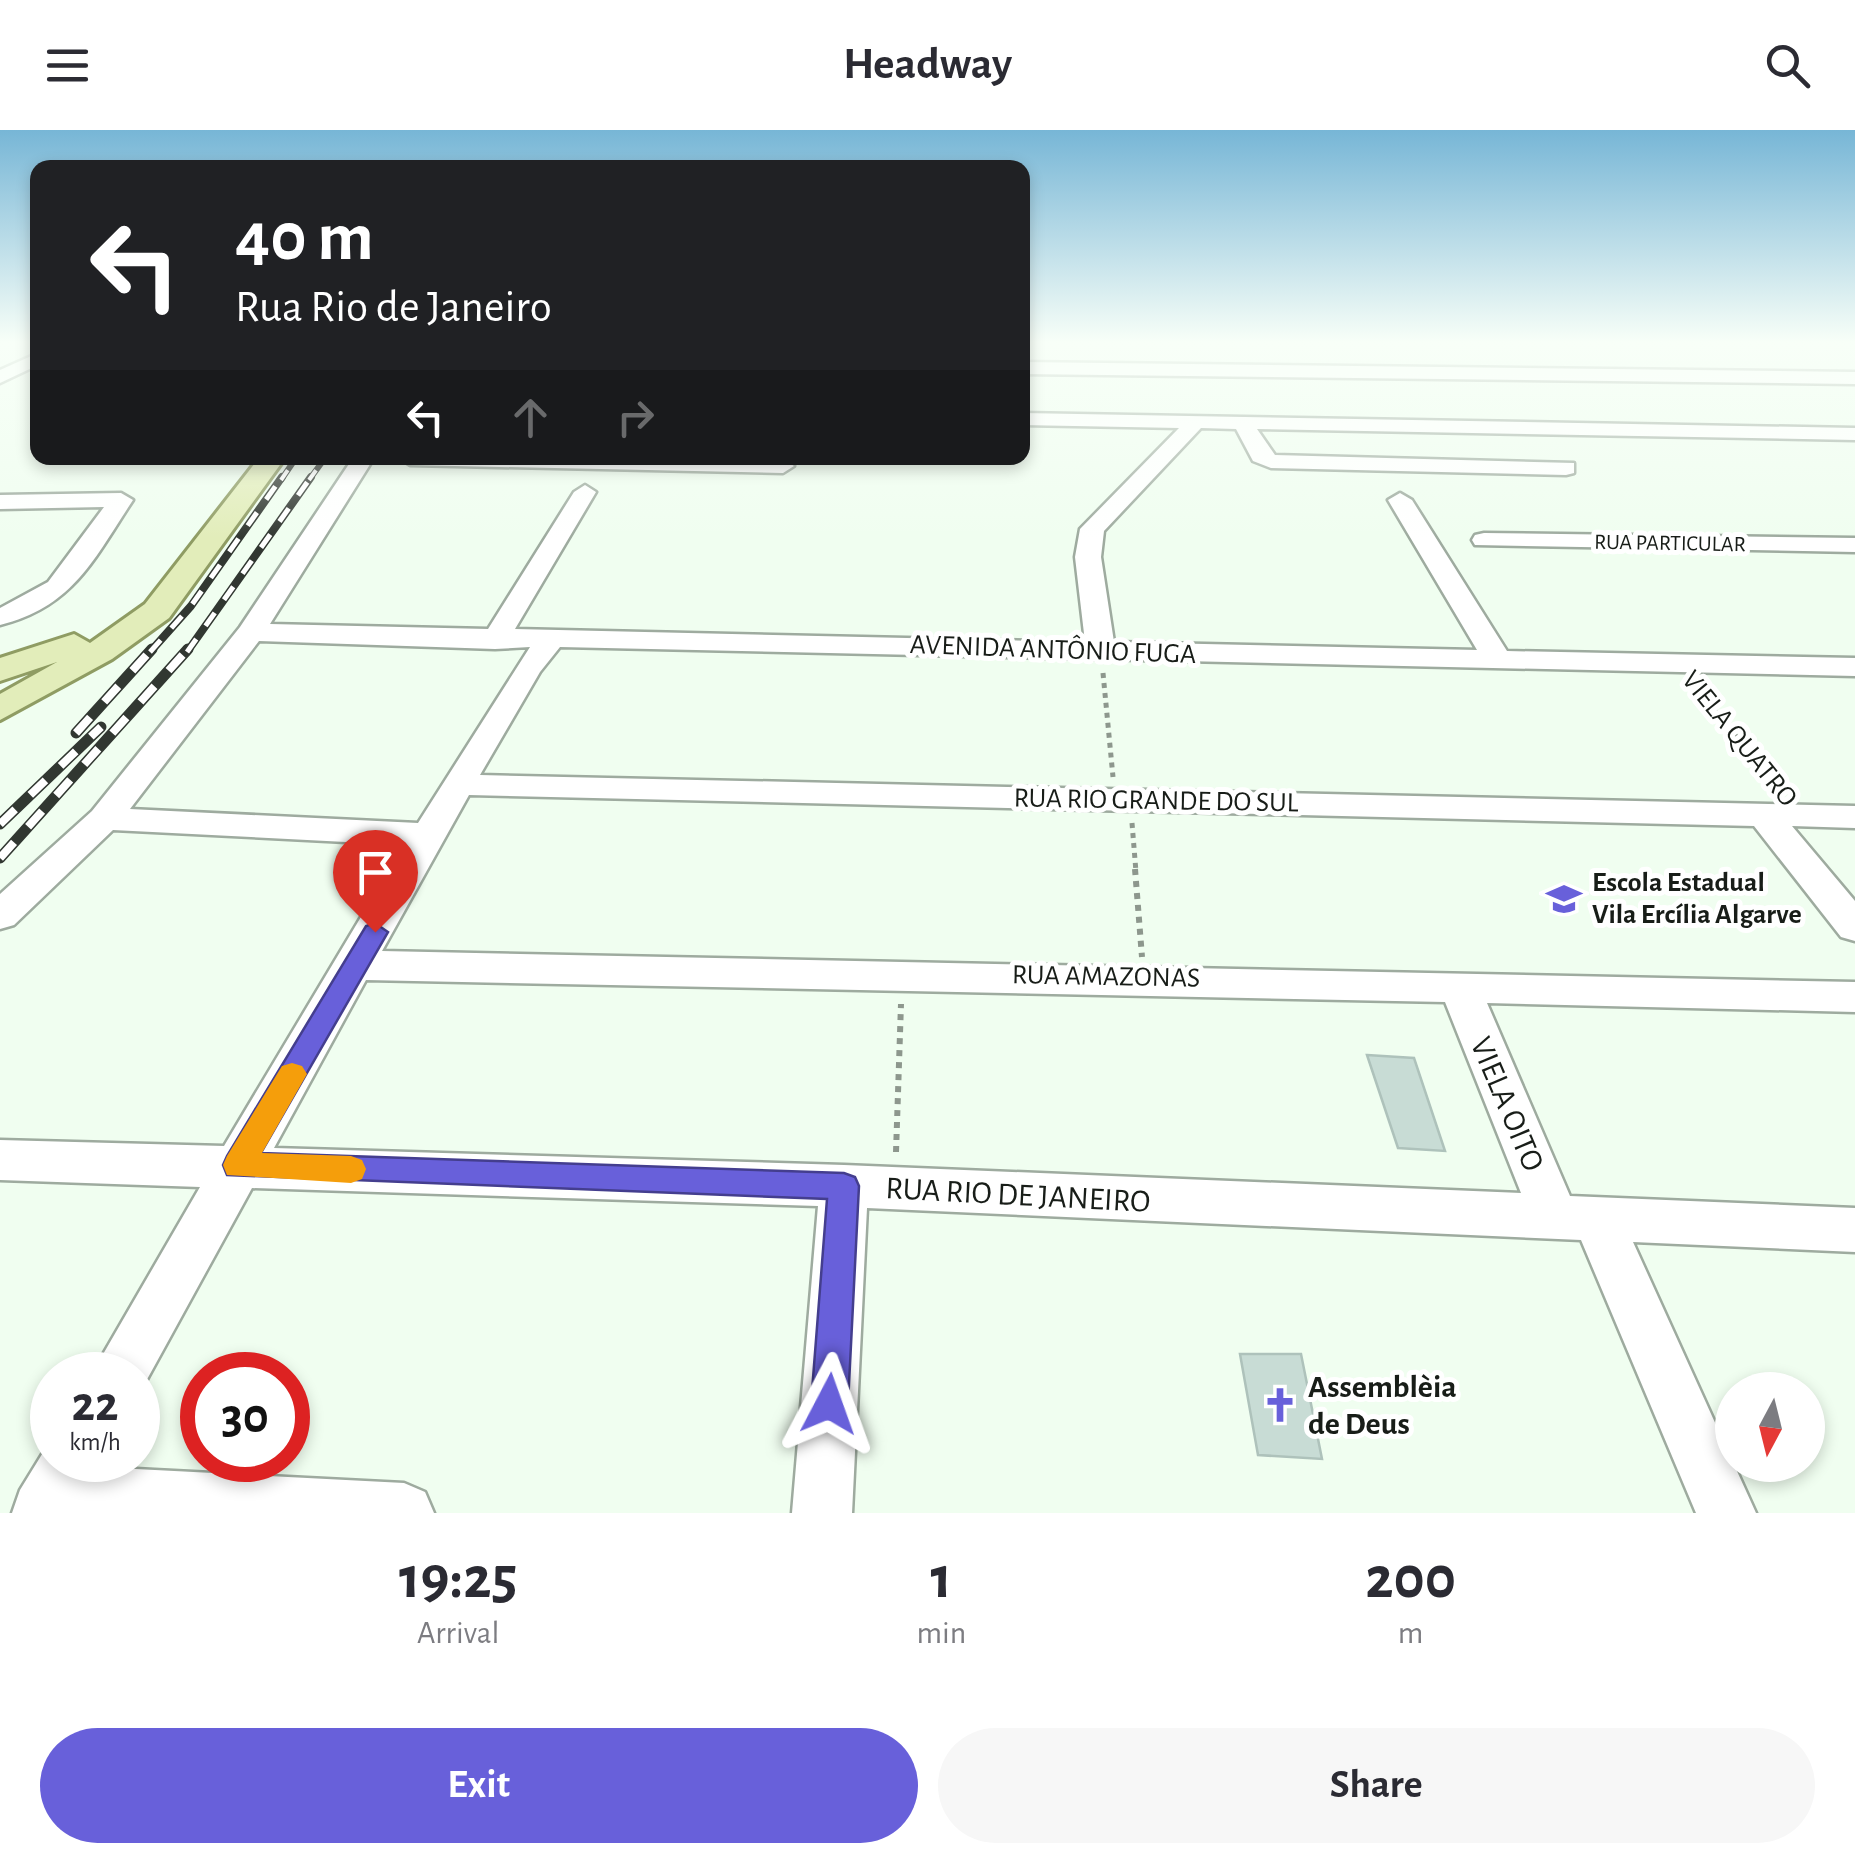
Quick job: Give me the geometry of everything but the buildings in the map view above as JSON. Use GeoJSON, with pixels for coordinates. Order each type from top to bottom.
{"type":"FeatureCollection","features":[{"type":"Feature","properties":{"kind":"main road"},"geometry":{"type":"LineString","coordinates":[[0,708],[131,632],[175,588],[267,465]]}},
{"type":"Feature","properties":{"kind":"main road"},"geometry":{"type":"LineString","coordinates":[[0,670],[117,626],[175,588]]}},
{"type":"Feature","properties":{"kind":"street"},"geometry":{"type":"LineString","coordinates":[[1030,419],[1855,434]]}},
{"type":"Feature","properties":{"kind":"street"},"geometry":{"type":"LineString","coordinates":[[1243,423],[1261,456],[1272,462],[1566,468]]}},
{"type":"Feature","properties":{"kind":"street"},"geometry":{"type":"LineString","coordinates":[[1101,653],[1088,557],[1092,529],[1194,424]]}},
{"type":"Feature","properties":{"kind":"street"},"geometry":{"type":"LineString","coordinates":[[0,916],[104,818],[251,632],[358,465]]}},
{"type":"Feature","properties":{"kind":"street"},"geometry":{"type":"LineString","coordinates":[[736,465],[783,466]]}},
{"type":"Feature","properties":{"kind":"street"},"geometry":{"type":"LineString","coordinates":[[499,634],[585,492]]}},
{"type":"Feature","properties":{"kind":"street"},"geometry":{"type":"LineString","coordinates":[[0,502],[121,500],[55,595],[29,610],[0,617]]}},
{"type":"Feature","properties":{"kind":"street"},"geometry":{"type":"LineString","coordinates":[[1400,500],[1496,657]]}},
{"type":"Feature","properties":{"kind":"street","name":"RUA PARTICULAR"},"geometry":{"type":"LineString","coordinates":[[1484,540],[1855,546]]}},
{"type":"Feature","properties":{"kind":"street","name":"AVENIDA ANTÔNIO FUGA"},"geometry":{"type":"LineString","coordinates":[[251,632],[499,634],[550,641],[852,644],[1101,653],[1496,657],[1855,667]]}},
{"type":"Feature","properties":{"kind":"street"},"geometry":{"type":"LineString","coordinates":[[132,1352],[428,836],[550,641]]}},
{"type":"Feature","properties":{"kind":"street","name":"RUA RIO GRANDE DO SUL"},"geometry":{"type":"LineString","coordinates":[[458,785],[1855,818]]}},
{"type":"Feature","properties":{"kind":"street","name":"VIELA QUATRO"},"geometry":{"type":"LineString","coordinates":[[1763,814],[1855,927]]}},
{"type":"Feature","properties":{"kind":"street"},"geometry":{"type":"LineString","coordinates":[[104,818],[428,836]]}},
{"type":"Feature","properties":{"kind":"street","name":"RUA AMAZONAS"},"geometry":{"type":"LineString","coordinates":[[358,964],[1144,976],[1460,989],[1855,997]]}},
{"type":"Feature","properties":{"kind":"street","name":"VIELA OITO"},"geometry":{"type":"LineString","coordinates":[[1460,989],[1726,1513]]}},
{"type":"Feature","properties":{"kind":"street","name":"RUA RIO DE JANEIRO"},"geometry":{"type":"LineString","coordinates":[[0,1160],[869,1188],[1855,1230]]}},
{"type":"Feature","properties":{"kind":"street"},"geometry":{"type":"LineString","coordinates":[[822,1513],[869,1188]]}},
{"type":"Feature","properties":{"kind":"street"},"geometry":{"type":"LineString","coordinates":[[54,1489],[404,1513]]}},
{"type":"Feature","properties":{"kind":"path"},"geometry":{"type":"LineString","coordinates":[[1101,653],[1144,976]]}},
{"type":"Feature","properties":{"kind":"path","name":"VIELA QUATRO"},"geometry":{"type":"LineString","coordinates":[[1676,662],[1801,816]]}},
{"type":"Feature","properties":{"kind":"path"},"geometry":{"type":"LineString","coordinates":[[869,1188],[902,975]]}},
{"type":"Feature","properties":{"kind":"railway"},"geometry":{"type":"LineString","coordinates":[[281,480],[291,465]]}},
{"type":"Feature","properties":{"kind":"railway"},"geometry":{"type":"LineString","coordinates":[[309,480],[320,465]]}},
{"type":"Feature","properties":{"kind":"railway"},"geometry":{"type":"LineString","coordinates":[[150,652],[191,606],[282,477]]}},
{"type":"Feature","properties":{"kind":"railway"},"geometry":{"type":"LineString","coordinates":[[187,652],[311,477]]}},
{"type":"Feature","properties":{"kind":"railway"},"geometry":{"type":"LineString","coordinates":[[76,733],[152,649]]}},
{"type":"Feature","properties":{"kind":"railway"},"geometry":{"type":"LineString","coordinates":[[0,858],[188,649]]}},
{"type":"Feature","properties":{"kind":"railway"},"geometry":{"type":"LineString","coordinates":[[0,824],[101,727]]}},
{"type":"Feature","properties":{"kind":"slow traffic"},"geometry":{"type":"LineString","coordinates":[[292,1074],[238,1165],[351,1169]]}},
{"type":"Feature","properties":{"kind":"place","name":"Escola Estadual Vila Ercília Algarve"},"geometry":{"type":"Point","coordinates":[1564,899]}},
{"type":"Feature","properties":{"kind":"place","name":"Assemblèia de Deus"},"geometry":{"type":"Point","coordinates":[1280,1405]}},
{"type":"Feature","properties":{"kind":"route"},"geometry":{"type":"LineString","coordinates":[[375,932],[238,1165],[844,1186],[829,1404]]}}]}
